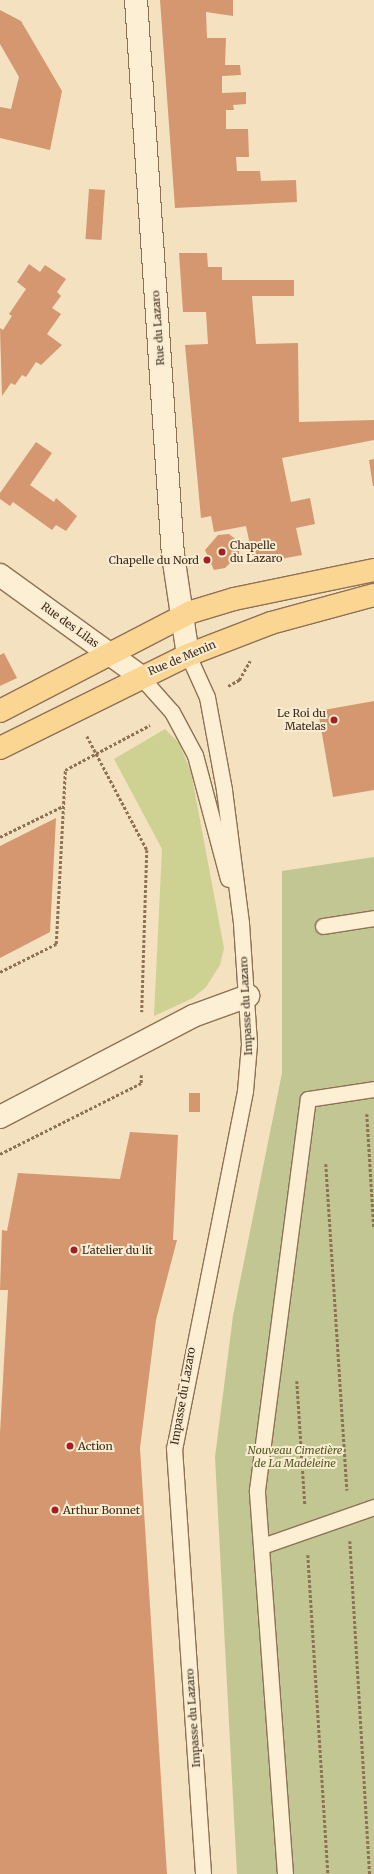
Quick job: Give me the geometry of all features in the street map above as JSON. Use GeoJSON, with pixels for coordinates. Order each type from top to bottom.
{"type":"FeatureCollection","features":[{"type":"Feature","properties":{"kind":"main road"},"geometry":{"type":"LineString","coordinates":[[0,711],[179,617],[234,599],[374,570]]}},
{"type":"Feature","properties":{"kind":"main road","name":"Rue de Menin"},"geometry":{"type":"LineString","coordinates":[[0,748],[140,676],[188,655],[272,622],[374,595]]}},
{"type":"Feature","properties":{"kind":"street","name":"Rue du Lazaro"},"geometry":{"type":"LineString","coordinates":[[136,0],[179,617],[188,655]]}},
{"type":"Feature","properties":{"kind":"street","name":"Rue des Lilas"},"geometry":{"type":"LineString","coordinates":[[0,575],[140,676]]}},
{"type":"Feature","properties":{"kind":"street"},"geometry":{"type":"LineString","coordinates":[[0,1117],[193,1016],[248,996]]}},
{"type":"Feature","properties":{"kind":"lane"},"geometry":{"type":"LineString","coordinates":[[188,655],[207,696],[224,790],[241,923]]}},
{"type":"Feature","properties":{"kind":"lane"},"geometry":{"type":"LineString","coordinates":[[140,676],[172,712],[195,755],[241,923]]}},
{"type":"Feature","properties":{"kind":"lane"},"geometry":{"type":"LineString","coordinates":[[323,926],[374,918]]}},
{"type":"Feature","properties":{"kind":"lane","name":"Impasse du Lazaro"},"geometry":{"type":"LineString","coordinates":[[203,1874],[174,1448],[246,1084],[248,996],[241,923]]}},
{"type":"Feature","properties":{"kind":"lane"},"geometry":{"type":"LineString","coordinates":[[285,1874],[258,1490],[308,1099],[370,1089]]}},
{"type":"Feature","properties":{"kind":"lane"},"geometry":{"type":"LineString","coordinates":[[262,1546],[374,1507]]}},
{"type":"Feature","properties":{"kind":"path"},"geometry":{"type":"LineString","coordinates":[[0,1154],[141,1083],[140,1045],[147,850],[84,730]]}},
{"type":"Feature","properties":{"kind":"path"},"geometry":{"type":"LineString","coordinates":[[0,972],[56,944],[65,770]]}},
{"type":"Feature","properties":{"kind":"path"},"geometry":{"type":"LineString","coordinates":[[0,837],[63,806]]}},
{"type":"Feature","properties":{"kind":"path"},"geometry":{"type":"LineString","coordinates":[[370,1089],[374,1227]]}},
{"type":"Feature","properties":{"kind":"path"},"geometry":{"type":"LineString","coordinates":[[326,1160],[370,1874]]}},
{"type":"Feature","properties":{"kind":"path"},"geometry":{"type":"LineString","coordinates":[[297,1373],[328,1874]]}},
{"type":"Feature","properties":{"kind":"green space"},"geometry":{"type":"Polygon","coordinates":[[[165,729],[179,743],[191,772],[224,948],[220,965],[206,987],[193,998],[154,1016],[162,849],[114,759],[165,729]]]}},
{"type":"Feature","properties":{"kind":"green space","name":"Nouveau Cimetière de La Madeleine"},"geometry":{"type":"Polygon","coordinates":[[[374,857],[374,1874],[237,1874],[215,1457],[233,1316],[282,1073],[282,871],[374,857]]]}},
{"type":"Feature","properties":{"kind":"building"},"geometry":{"type":"Polygon","coordinates":[[[160,0],[233,0],[233,16],[206,12],[207,38],[226,38],[225,65],[240,65],[241,75],[222,76],[222,93],[246,92],[246,104],[233,105],[234,110],[226,110],[226,129],[248,129],[249,157],[236,157],[237,171],[260,171],[261,181],[296,180],[297,202],[175,208],[160,0]]]}},
{"type":"Feature","properties":{"kind":"building"},"geometry":{"type":"Polygon","coordinates":[[[0,10],[21,21],[62,91],[50,150],[0,138],[0,107],[11,109],[19,77],[0,44],[0,10]]]}},
{"type":"Feature","properties":{"kind":"building"},"geometry":{"type":"Polygon","coordinates":[[[89,189],[105,190],[101,240],[86,239],[89,189]]]}},
{"type":"Feature","properties":{"kind":"building"},"geometry":{"type":"Polygon","coordinates":[[[179,253],[207,253],[208,267],[222,267],[222,280],[294,280],[294,296],[252,296],[256,344],[298,343],[299,422],[374,420],[374,440],[282,458],[291,502],[310,498],[315,524],[296,528],[302,555],[254,564],[246,526],[214,532],[211,516],[201,518],[185,345],[208,344],[206,312],[183,312],[179,253]]]}},
{"type":"Feature","properties":{"kind":"building"},"geometry":{"type":"Polygon","coordinates":[[[29,264],[40,272],[45,265],[66,279],[57,292],[61,296],[52,308],[61,314],[47,334],[62,345],[41,365],[36,362],[26,377],[22,375],[15,385],[11,383],[2,396],[0,328],[3,330],[12,316],[9,314],[26,289],[17,282],[29,264]]]}},
{"type":"Feature","properties":{"kind":"building"},"geometry":{"type":"Polygon","coordinates":[[[36,442],[52,453],[30,485],[54,502],[56,498],[77,516],[66,531],[56,525],[52,530],[13,502],[10,506],[0,499],[0,493],[36,442]]]}},
{"type":"Feature","properties":{"kind":"building"},"geometry":{"type":"Polygon","coordinates":[[[374,459],[374,486],[373,486],[369,460],[374,459]]]}},
{"type":"Feature","properties":{"kind":"building","name":"Chapelle du Lazaro"},"geometry":{"type":"Polygon","coordinates":[[[229,534],[239,542],[239,554],[225,568],[214,570],[205,550],[218,535],[229,534]]]}},
{"type":"Feature","properties":{"kind":"building"},"geometry":{"type":"Polygon","coordinates":[[[4,653],[17,678],[0,686],[0,655],[4,653]]]}},
{"type":"Feature","properties":{"kind":"building"},"geometry":{"type":"Polygon","coordinates":[[[374,701],[374,790],[333,797],[318,711],[374,701]]]}},
{"type":"Feature","properties":{"kind":"building"},"geometry":{"type":"Polygon","coordinates":[[[56,818],[50,932],[0,958],[0,846],[56,818]]]}},
{"type":"Feature","properties":{"kind":"building"},"geometry":{"type":"Polygon","coordinates":[[[189,1093],[200,1093],[200,1112],[189,1112],[189,1093]]]}},
{"type":"Feature","properties":{"kind":"building"},"geometry":{"type":"Polygon","coordinates":[[[130,1132],[178,1135],[173,1240],[177,1240],[156,1320],[140,1448],[167,1874],[0,1874],[0,1433],[8,1290],[0,1290],[2,1230],[7,1231],[18,1173],[120,1179],[130,1132]]]}},
{"type":"Feature","properties":{"kind":"place","name":"Chapelle du Lazaro"},"geometry":{"type":"Point","coordinates":[222,552]}},
{"type":"Feature","properties":{"kind":"place","name":"Chapelle du Nord"},"geometry":{"type":"Point","coordinates":[207,560]}},
{"type":"Feature","properties":{"kind":"place","name":"Le Roi du Matelas"},"geometry":{"type":"Point","coordinates":[334,720]}},
{"type":"Feature","properties":{"kind":"place","name":"L'atelier du lit"},"geometry":{"type":"Point","coordinates":[74,1250]}},
{"type":"Feature","properties":{"kind":"place","name":"Action"},"geometry":{"type":"Point","coordinates":[70,1446]}},
{"type":"Feature","properties":{"kind":"place","name":"Arthur Bonnet"},"geometry":{"type":"Point","coordinates":[55,1510]}}]}
